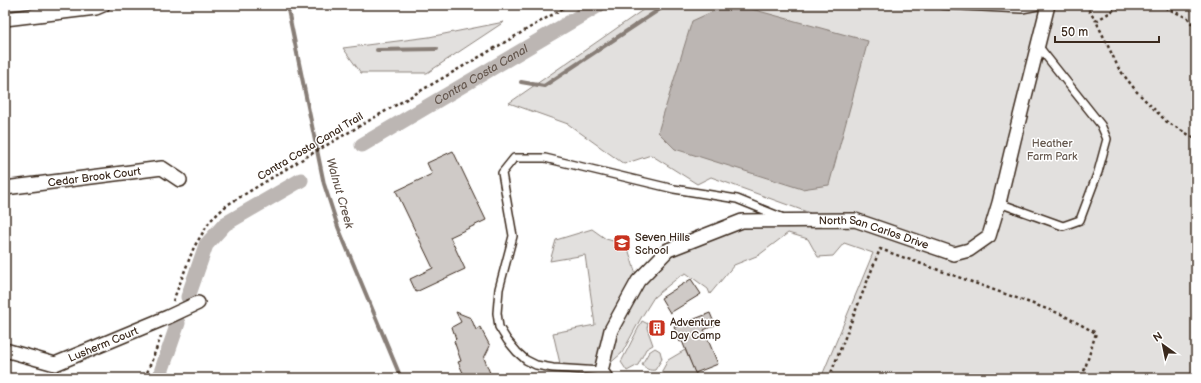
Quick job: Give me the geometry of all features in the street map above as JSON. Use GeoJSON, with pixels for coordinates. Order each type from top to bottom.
{"type":"FeatureCollection","features":[{"type":"Feature","properties":{"kind":"street"},"geometry":{"type":"LineString","coordinates":[[5,19],[96,8],[103,5]]}},
{"type":"Feature","properties":{"kind":"street","name":"North San Carlos Drive"},"geometry":{"type":"LineString","coordinates":[[604,375],[611,330],[638,281],[668,250],[742,221],[855,220],[954,254],[969,250],[989,236],[999,203],[1039,47],[1048,5]]}},
{"type":"Feature","properties":{"kind":"street","name":"Cedar Brook Court"},"geometry":{"type":"LineString","coordinates":[[5,188],[162,168],[180,180]]}},
{"type":"Feature","properties":{"kind":"street","name":"Lusherm Court"},"geometry":{"type":"LineString","coordinates":[[5,350],[55,364],[198,303]]}},
{"type":"Feature","properties":{"kind":"lane"},"geometry":{"type":"LineString","coordinates":[[942,5],[1022,9],[1043,5]]}},
{"type":"Feature","properties":{"kind":"lane"},"geometry":{"type":"LineString","coordinates":[[999,203],[1063,226],[1080,220],[1098,172],[1107,139],[1101,125],[1039,47]]}},
{"type":"Feature","properties":{"kind":"lane"},"geometry":{"type":"LineString","coordinates":[[604,375],[536,365],[526,360],[517,352],[499,328],[497,313],[499,289],[513,236],[502,173],[514,158],[544,158],[674,190],[738,199],[788,221]]}},
{"type":"Feature","properties":{"kind":"path","name":"Contra Costa Canal Trail"},"geometry":{"type":"LineString","coordinates":[[145,378],[180,280],[194,246],[210,221],[227,206],[301,160],[569,5]]}},
{"type":"Feature","properties":{"kind":"path"},"geometry":{"type":"LineString","coordinates":[[1085,5],[1096,21],[1119,69],[1137,92],[1167,122],[1196,139]]}},
{"type":"Feature","properties":{"kind":"path"},"geometry":{"type":"LineString","coordinates":[[1096,21],[1125,5]]}},
{"type":"Feature","properties":{"kind":"path"},"geometry":{"type":"LineString","coordinates":[[1160,5],[1188,18],[1196,30]]}},
{"type":"Feature","properties":{"kind":"path"},"geometry":{"type":"LineString","coordinates":[[829,378],[880,249],[1061,314],[1096,333],[1082,378]]}},
{"type":"Feature","properties":{"kind":"green space","name":"Heather Farm Park"},"geometry":{"type":"Polygon","coordinates":[[[650,5],[1196,5],[1196,378],[821,378],[873,253],[844,243],[833,256],[818,257],[808,239],[788,233],[759,255],[734,265],[710,294],[708,289],[686,273],[680,276],[654,297],[622,353],[601,371],[561,368],[553,333],[595,325],[585,255],[550,261],[556,240],[592,229],[606,239],[627,245],[638,281],[668,250],[742,221],[812,220],[810,213],[711,177],[697,184],[651,155],[624,164],[568,124],[509,103],[650,5]]]}},
{"type":"Feature","properties":{"kind":"green space"},"geometry":{"type":"Polygon","coordinates":[[[504,22],[427,73],[361,73],[343,48],[429,37],[504,22]]]}},
{"type":"Feature","properties":{"kind":"green space"},"geometry":{"type":"Polygon","coordinates":[[[642,321],[648,324],[647,328],[653,345],[646,349],[638,365],[627,371],[621,362],[642,321]]]}},
{"type":"Feature","properties":{"kind":"green space"},"geometry":{"type":"Polygon","coordinates":[[[655,348],[660,351],[662,359],[655,370],[649,370],[642,364],[649,352],[655,348]]]}},
{"type":"Feature","properties":{"kind":"green space"},"geometry":{"type":"Polygon","coordinates":[[[685,350],[698,378],[658,378],[668,360],[685,350]]]}},
{"type":"Feature","properties":{"kind":"shaded area"},"geometry":{"type":"Polygon","coordinates":[[[727,5],[737,5],[868,41],[829,185],[802,189],[675,149],[658,132],[692,21],[727,5]]]}},
{"type":"Feature","properties":{"kind":"building"},"geometry":{"type":"Polygon","coordinates":[[[453,151],[486,220],[450,237],[465,269],[416,292],[410,279],[433,268],[396,191],[432,174],[427,163],[453,151]]]}},
{"type":"Feature","properties":{"kind":"building"},"geometry":{"type":"Polygon","coordinates":[[[691,279],[701,294],[670,313],[661,298],[691,279]]]}},
{"type":"Feature","properties":{"kind":"building"},"geometry":{"type":"Polygon","coordinates":[[[456,312],[471,318],[476,330],[480,327],[490,346],[484,358],[492,378],[472,378],[464,375],[458,362],[461,361],[454,341],[456,339],[452,327],[461,322],[456,312]]]}},
{"type":"Feature","properties":{"kind":"building"},"geometry":{"type":"Polygon","coordinates":[[[710,313],[715,325],[704,330],[718,364],[695,373],[682,341],[680,342],[674,327],[710,313]]]}},
{"type":"Feature","properties":{"kind":"waterway","name":"Walnut Creek"},"geometry":{"type":"LineString","coordinates":[[287,5],[324,184],[338,227],[401,378]]}},
{"type":"Feature","properties":{"kind":"waterway","name":"Contra Costa Canal"},"geometry":{"type":"LineString","coordinates":[[362,145],[599,5]]}},
{"type":"Feature","properties":{"kind":"waterway"},"geometry":{"type":"LineString","coordinates":[[521,82],[544,86],[666,5]]}},
{"type":"Feature","properties":{"kind":"waterway"},"geometry":{"type":"LineString","coordinates":[[377,50],[437,49]]}},
{"type":"Feature","properties":{"kind":"waterway","name":"Contra Costa Canal"},"geometry":{"type":"LineString","coordinates":[[188,297],[206,245],[225,224],[301,180]]}},
{"type":"Feature","properties":{"kind":"waterway","name":"Contra Costa Canal"},"geometry":{"type":"LineString","coordinates":[[159,378],[178,323]]}},
{"type":"Feature","properties":{"kind":"place","name":"Seven Hills School"},"geometry":{"type":"Point","coordinates":[622,243]}},
{"type":"Feature","properties":{"kind":"place","name":"Adventure Day Camp"},"geometry":{"type":"Point","coordinates":[657,328]}}]}
